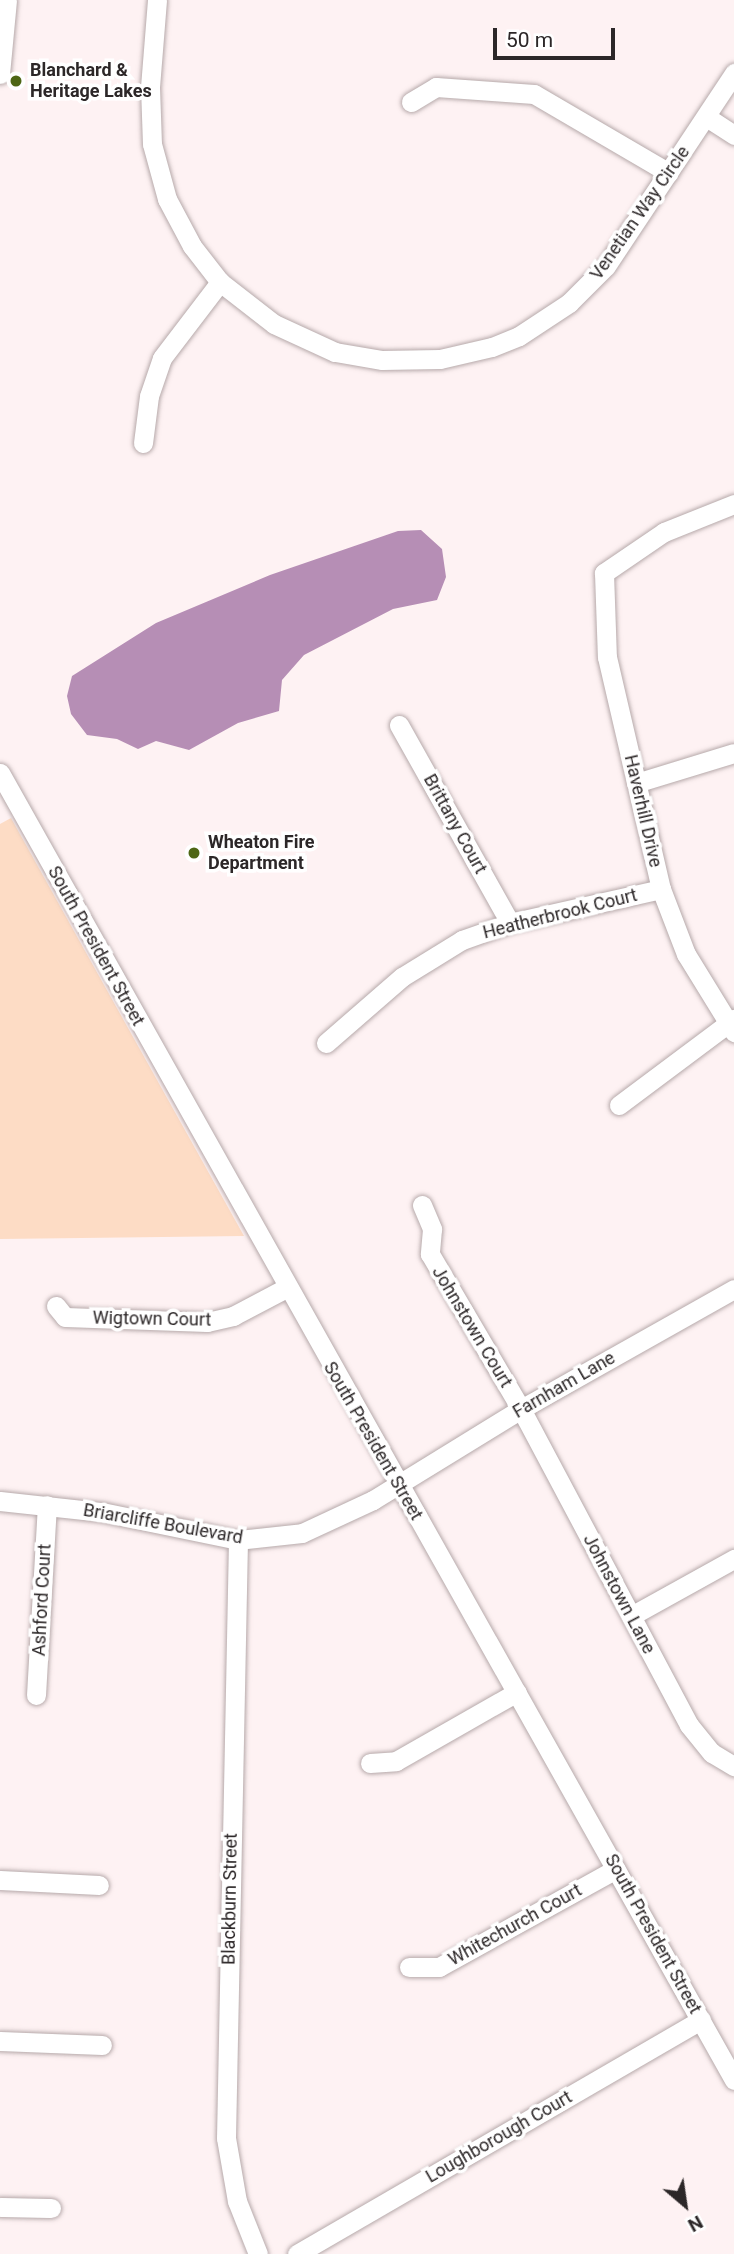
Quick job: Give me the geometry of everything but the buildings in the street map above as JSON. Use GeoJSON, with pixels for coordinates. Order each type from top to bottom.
{"type":"FeatureCollection","features":[{"type":"Feature","properties":{"kind":"street"},"geometry":{"type":"LineString","coordinates":[[0,75],[7,0]]}},
{"type":"Feature","properties":{"kind":"street","name":"Venetian Way Circle"},"geometry":{"type":"LineString","coordinates":[[157,0],[150,107],[156,161],[181,229],[220,282],[274,324],[335,352],[410,361],[465,355],[519,335],[569,303],[606,266],[708,118],[734,73]]}},
{"type":"Feature","properties":{"kind":"street"},"geometry":{"type":"LineString","coordinates":[[411,102],[436,87],[534,94],[669,173]]}},
{"type":"Feature","properties":{"kind":"street"},"geometry":{"type":"LineString","coordinates":[[708,118],[734,135]]}},
{"type":"Feature","properties":{"kind":"street"},"geometry":{"type":"LineString","coordinates":[[144,443],[149,396],[162,358],[220,282]]}},
{"type":"Feature","properties":{"kind":"street","name":"Haverhill Drive"},"geometry":{"type":"LineString","coordinates":[[731,1025],[686,954],[661,888],[607,657],[604,573],[664,532],[734,504]]}},
{"type":"Feature","properties":{"kind":"street","name":"Brittany Court"},"geometry":{"type":"LineString","coordinates":[[399,725],[510,923]]}},
{"type":"Feature","properties":{"kind":"street"},"geometry":{"type":"LineString","coordinates":[[636,783],[734,753]]}},
{"type":"Feature","properties":{"kind":"street","name":"South President Street"},"geometry":{"type":"LineString","coordinates":[[0,774],[7,805],[517,1692],[734,2080]]}},
{"type":"Feature","properties":{"kind":"street","name":"Heatherbrook Court"},"geometry":{"type":"LineString","coordinates":[[326,1043],[426,960],[462,940],[510,923],[661,888]]}},
{"type":"Feature","properties":{"kind":"street"},"geometry":{"type":"LineString","coordinates":[[619,1105],[731,1025]]}},
{"type":"Feature","properties":{"kind":"street","name":"Johnstown Court"},"geometry":{"type":"LineString","coordinates":[[422,1205],[432,1229],[430,1254],[521,1409]]}},
{"type":"Feature","properties":{"kind":"street","name":"Wigtown Court"},"geometry":{"type":"LineString","coordinates":[[56,1306],[65,1317],[206,1322],[233,1317],[286,1288]]}},
{"type":"Feature","properties":{"kind":"street","name":"Farnham Lane"},"geometry":{"type":"LineString","coordinates":[[398,1486],[521,1409],[734,1289]]}},
{"type":"Feature","properties":{"kind":"street","name":"Johnstown Lane"},"geometry":{"type":"LineString","coordinates":[[521,1409],[689,1725],[712,1753],[734,1766]]}},
{"type":"Feature","properties":{"kind":"street","name":"Briarcliffe Boulevard"},"geometry":{"type":"LineString","coordinates":[[0,1500],[47,1505],[238,1540],[302,1533],[347,1515],[398,1486]]}},
{"type":"Feature","properties":{"kind":"street","name":"Ashford Court"},"geometry":{"type":"LineString","coordinates":[[36,1695],[47,1505]]}},
{"type":"Feature","properties":{"kind":"street","name":"Blackburn Street"},"geometry":{"type":"LineString","coordinates":[[238,1540],[226,2138],[237,2201],[258,2254]]}},
{"type":"Feature","properties":{"kind":"street"},"geometry":{"type":"LineString","coordinates":[[631,1616],[734,1559]]}},
{"type":"Feature","properties":{"kind":"street"},"geometry":{"type":"LineString","coordinates":[[370,1763],[396,1761],[517,1692]]}},
{"type":"Feature","properties":{"kind":"street","name":"Whitechurch Court"},"geometry":{"type":"LineString","coordinates":[[409,1967],[439,1967],[616,1869]]}},
{"type":"Feature","properties":{"kind":"street"},"geometry":{"type":"LineString","coordinates":[[0,1880],[99,1885]]}},
{"type":"Feature","properties":{"kind":"street","name":"Loughborough Court"},"geometry":{"type":"LineString","coordinates":[[298,2254],[701,2020]]}},
{"type":"Feature","properties":{"kind":"street"},"geometry":{"type":"LineString","coordinates":[[0,2041],[102,2045]]}},
{"type":"Feature","properties":{"kind":"street"},"geometry":{"type":"LineString","coordinates":[[0,2207],[51,2208]]}},
{"type":"Feature","properties":{"kind":"shaded area"},"geometry":{"type":"Polygon","coordinates":[[[421,530],[442,549],[446,577],[437,600],[393,609],[304,655],[282,680],[279,711],[238,723],[189,750],[156,741],[138,749],[117,739],[87,735],[71,714],[67,696],[72,676],[156,623],[270,575],[398,531],[421,530]]]}},
{"type":"Feature","properties":{"kind":"shaded area"},"geometry":{"type":"Polygon","coordinates":[[[11,818],[244,1236],[0,1239],[0,824],[11,818]]]}},
{"type":"Feature","properties":{"kind":"place","name":"Blanchard & Heritage Lakes"},"geometry":{"type":"Point","coordinates":[16,81]}},
{"type":"Feature","properties":{"kind":"place","name":"Wheaton Fire Department"},"geometry":{"type":"Point","coordinates":[194,853]}}]}
